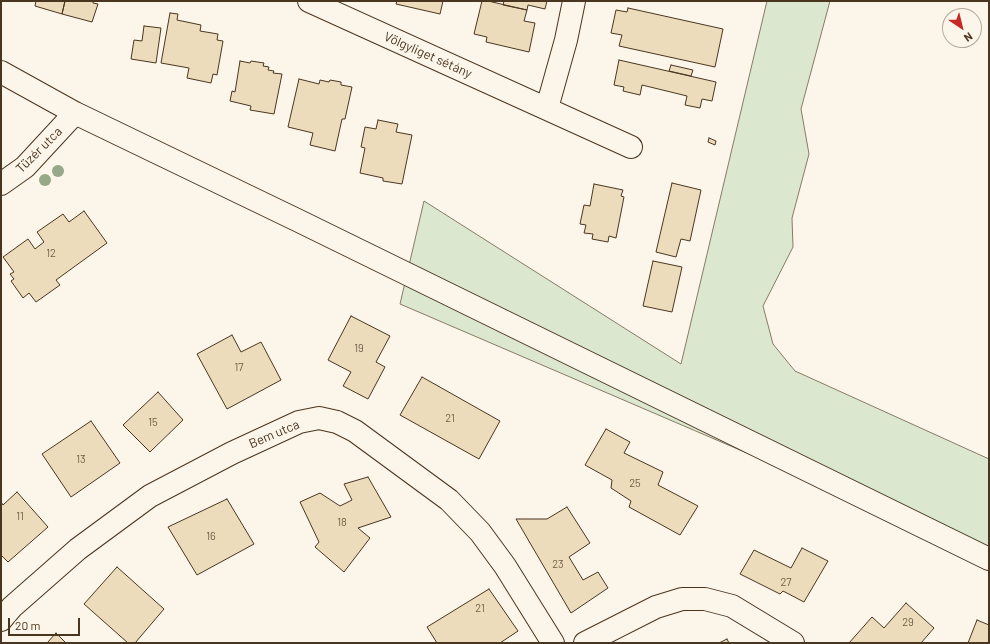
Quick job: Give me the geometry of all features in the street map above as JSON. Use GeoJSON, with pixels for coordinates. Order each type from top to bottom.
{"type":"FeatureCollection","features":[{"type":"Feature","properties":{"kind":"street","name":"Völgyliget sétány"},"geometry":{"type":"LineString","coordinates":[[309,1],[631,147]]}},
{"type":"Feature","properties":{"kind":"street"},"geometry":{"type":"LineString","coordinates":[[547,108],[566,40],[574,1]]}},
{"type":"Feature","properties":{"kind":"street"},"geometry":{"type":"LineString","coordinates":[[1,72],[74,114],[312,227],[989,559]]}},
{"type":"Feature","properties":{"kind":"street","name":"Tüzér utca"},"geometry":{"type":"LineString","coordinates":[[1,184],[24,167],[74,114]]}},
{"type":"Feature","properties":{"kind":"street","name":"Bem utca"},"geometry":{"type":"LineString","coordinates":[[1,620],[12,607],[78,549],[150,496],[232,453],[300,422],[319,418],[338,422],[354,431],[449,500],[480,532],[505,566],[553,643]]}},
{"type":"Feature","properties":{"kind":"street"},"geometry":{"type":"LineString","coordinates":[[585,643],[656,607],[682,599],[705,599],[732,606],[793,643]]}},
{"type":"Feature","properties":{"kind":"green space"},"geometry":{"type":"Polygon","coordinates":[[[767,1],[830,1],[801,109],[809,154],[792,218],[793,247],[763,306],[773,344],[795,371],[989,459],[989,557],[400,304],[424,201],[681,364],[767,1]]]}},
{"type":"Feature","properties":{"kind":"building"},"geometry":{"type":"Polygon","coordinates":[[[36,1],[65,1],[62,14],[35,6],[36,1]]]}},
{"type":"Feature","properties":{"kind":"building"},"geometry":{"type":"Polygon","coordinates":[[[65,1],[93,1],[93,3],[98,4],[92,22],[62,14],[65,1]]]}},
{"type":"Feature","properties":{"kind":"building"},"geometry":{"type":"Polygon","coordinates":[[[397,1],[443,1],[440,14],[396,4],[397,1]]]}},
{"type":"Feature","properties":{"kind":"building"},"geometry":{"type":"Polygon","coordinates":[[[482,1],[527,10],[524,21],[535,23],[529,52],[486,42],[487,37],[474,34],[482,1]]]}},
{"type":"Feature","properties":{"kind":"building"},"geometry":{"type":"Polygon","coordinates":[[[504,1],[547,1],[545,9],[528,5],[527,10],[503,5],[504,1]]]}},
{"type":"Feature","properties":{"kind":"building"},"geometry":{"type":"Polygon","coordinates":[[[628,8],[723,29],[715,67],[619,46],[622,35],[611,33],[616,10],[627,12],[628,8]]]}},
{"type":"Feature","properties":{"kind":"building"},"geometry":{"type":"Polygon","coordinates":[[[170,13],[178,14],[177,20],[201,25],[200,31],[218,34],[217,40],[223,41],[217,75],[213,74],[211,83],[187,78],[189,68],[161,63],[170,13]]]}},
{"type":"Feature","properties":{"kind":"building"},"geometry":{"type":"Polygon","coordinates":[[[144,26],[161,28],[156,63],[131,59],[134,40],[142,41],[144,26]]]}},
{"type":"Feature","properties":{"kind":"building"},"geometry":{"type":"Polygon","coordinates":[[[619,60],[716,82],[712,101],[702,99],[700,108],[685,105],[687,96],[642,85],[640,95],[623,91],[624,87],[614,85],[619,60]]]}},
{"type":"Feature","properties":{"kind":"building"},"geometry":{"type":"Polygon","coordinates":[[[240,61],[264,63],[263,66],[269,67],[268,70],[274,71],[273,73],[282,74],[274,114],[250,110],[251,106],[230,101],[232,91],[235,92],[240,61]]]}},
{"type":"Feature","properties":{"kind":"building"},"geometry":{"type":"Polygon","coordinates":[[[671,65],[693,70],[691,76],[669,71],[671,65]]]}},
{"type":"Feature","properties":{"kind":"building"},"geometry":{"type":"Polygon","coordinates":[[[299,79],[319,84],[320,80],[329,82],[330,80],[341,82],[341,85],[352,87],[345,119],[342,119],[335,151],[310,145],[313,133],[288,127],[299,79]]]}},
{"type":"Feature","properties":{"kind":"building"},"geometry":{"type":"Polygon","coordinates":[[[378,120],[398,124],[396,132],[412,135],[402,184],[383,181],[383,178],[360,173],[365,148],[361,147],[365,127],[376,129],[378,120]]]}},
{"type":"Feature","properties":{"kind":"building"},"geometry":{"type":"Polygon","coordinates":[[[709,138],[716,141],[715,145],[708,142],[709,138]]]}},
{"type":"Feature","properties":{"kind":"building"},"geometry":{"type":"Polygon","coordinates":[[[672,183],[701,190],[690,241],[681,239],[676,257],[656,252],[672,183]]]}},
{"type":"Feature","properties":{"kind":"building"},"geometry":{"type":"Polygon","coordinates":[[[594,184],[623,190],[621,196],[624,197],[616,238],[609,236],[608,242],[592,239],[593,234],[584,233],[586,225],[580,224],[584,205],[590,206],[594,184]]]}},
{"type":"Feature","properties":{"kind":"building"},"geometry":{"type":"Polygon","coordinates":[[[84,211],[107,243],[56,280],[60,285],[36,302],[29,293],[23,298],[11,281],[14,279],[10,274],[14,272],[3,257],[28,239],[35,249],[44,242],[37,232],[63,214],[69,222],[84,211]]]}},
{"type":"Feature","properties":{"kind":"building"},"geometry":{"type":"Polygon","coordinates":[[[653,261],[682,267],[672,312],[643,306],[653,261]]]}},
{"type":"Feature","properties":{"kind":"building"},"geometry":{"type":"Polygon","coordinates":[[[351,316],[390,336],[376,362],[385,367],[368,399],[343,386],[351,372],[328,360],[351,316]]]}},
{"type":"Feature","properties":{"kind":"building"},"geometry":{"type":"Polygon","coordinates":[[[232,335],[241,352],[261,342],[281,380],[227,409],[197,354],[232,335]]]}},
{"type":"Feature","properties":{"kind":"building"},"geometry":{"type":"Polygon","coordinates":[[[422,377],[500,421],[479,459],[400,415],[422,377]]]}},
{"type":"Feature","properties":{"kind":"building"},"geometry":{"type":"Polygon","coordinates":[[[158,392],[183,420],[150,452],[123,425],[158,392]]]}},
{"type":"Feature","properties":{"kind":"building"},"geometry":{"type":"Polygon","coordinates":[[[91,421],[120,463],[71,497],[42,454],[91,421]]]}},
{"type":"Feature","properties":{"kind":"building"},"geometry":{"type":"Polygon","coordinates":[[[606,429],[630,442],[624,453],[663,472],[658,485],[698,506],[680,535],[629,507],[631,501],[611,488],[612,480],[585,465],[606,429]]]}},
{"type":"Feature","properties":{"kind":"building"},"geometry":{"type":"Polygon","coordinates":[[[368,477],[391,517],[358,528],[370,538],[344,572],[315,547],[319,542],[300,502],[320,493],[340,506],[352,500],[344,484],[368,477]]]}},
{"type":"Feature","properties":{"kind":"building"},"geometry":{"type":"Polygon","coordinates":[[[17,492],[48,527],[8,562],[1,555],[1,502],[3,505],[17,492]]]}},
{"type":"Feature","properties":{"kind":"building"},"geometry":{"type":"Polygon","coordinates":[[[227,499],[254,544],[197,575],[168,527],[227,499]]]}},
{"type":"Feature","properties":{"kind":"building"},"geometry":{"type":"Polygon","coordinates":[[[567,507],[590,543],[569,557],[583,580],[598,572],[608,588],[571,613],[516,519],[547,519],[567,507]]]}},
{"type":"Feature","properties":{"kind":"building"},"geometry":{"type":"Polygon","coordinates":[[[802,548],[828,561],[804,602],[783,591],[780,594],[740,574],[754,550],[791,568],[802,548]]]}},
{"type":"Feature","properties":{"kind":"building"},"geometry":{"type":"Polygon","coordinates":[[[117,567],[164,609],[135,643],[128,643],[84,604],[117,567]]]}},
{"type":"Feature","properties":{"kind":"building"},"geometry":{"type":"Polygon","coordinates":[[[489,589],[518,631],[500,643],[437,643],[427,627],[489,589]]]}},
{"type":"Feature","properties":{"kind":"building"},"geometry":{"type":"Polygon","coordinates":[[[906,603],[934,628],[921,643],[849,643],[872,617],[884,628],[906,603]]]}},
{"type":"Feature","properties":{"kind":"building"},"geometry":{"type":"Polygon","coordinates":[[[977,620],[989,625],[989,643],[968,643],[977,620]]]}},
{"type":"Feature","properties":{"kind":"building"},"geometry":{"type":"Polygon","coordinates":[[[56,633],[66,643],[47,643],[56,633]]]}},
{"type":"Feature","properties":{"kind":"building"},"geometry":{"type":"Polygon","coordinates":[[[727,639],[729,643],[719,643],[727,639]]]}}]}
